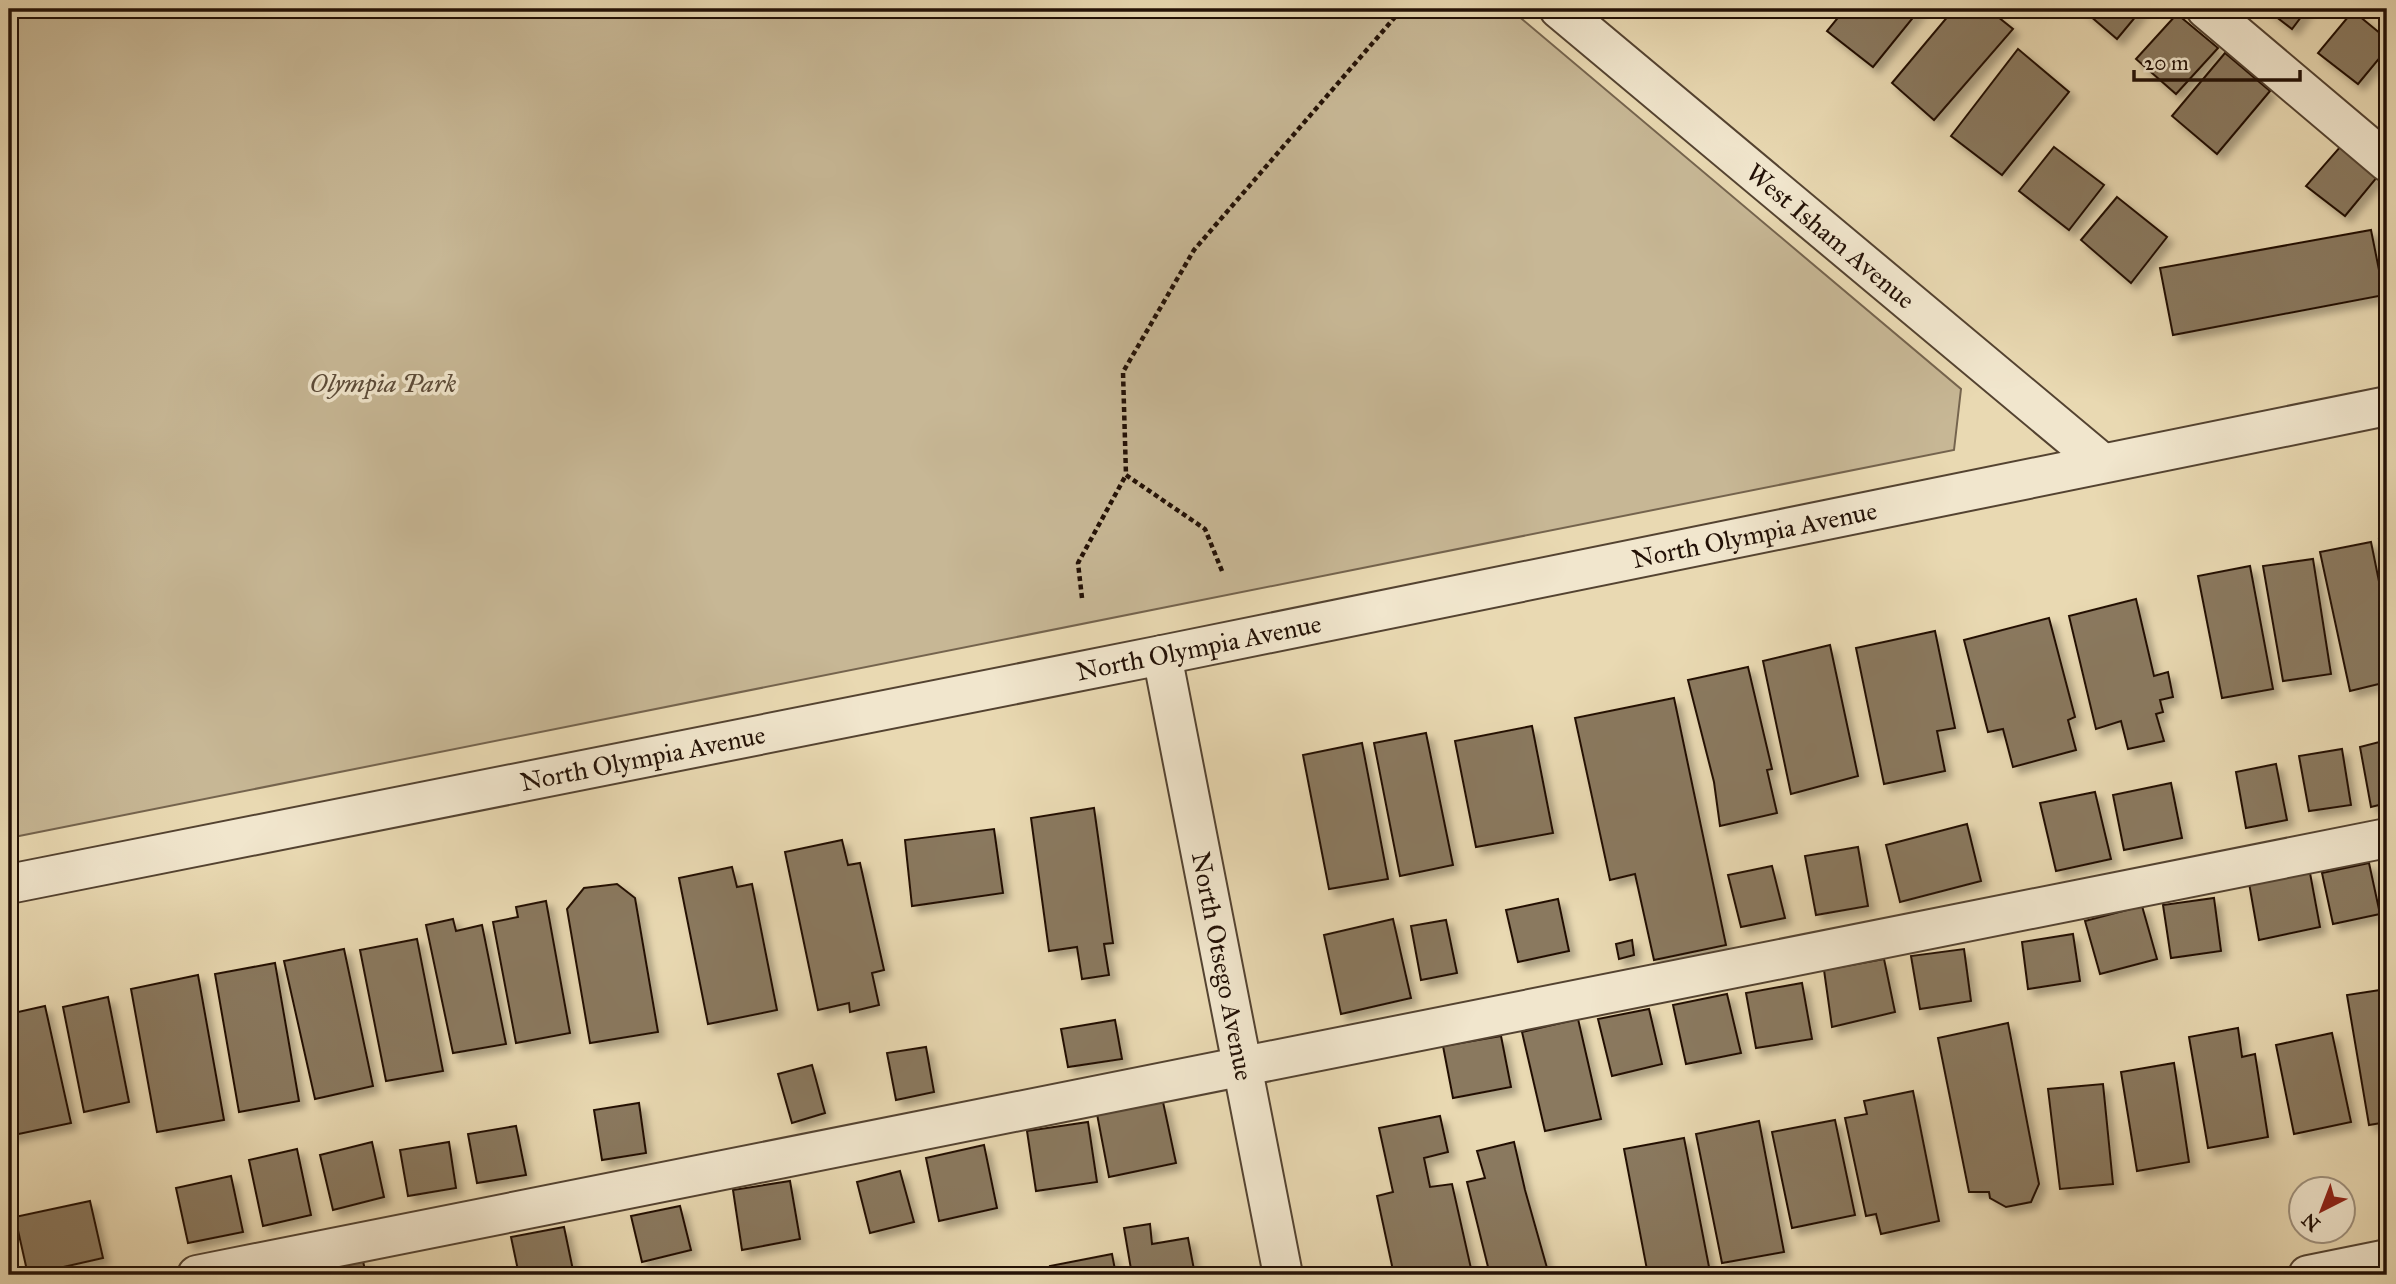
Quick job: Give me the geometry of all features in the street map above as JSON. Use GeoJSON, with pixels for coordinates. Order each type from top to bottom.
{"type":"FeatureCollection","features":[{"type":"Feature","properties":{"kind":"street","name":"West Isham Avenue"},"geometry":{"type":"LineString","coordinates":[[1559,9],[2101,463]]}},
{"type":"Feature","properties":{"kind":"street"},"geometry":{"type":"LineString","coordinates":[[2206,9],[2387,162]]}},
{"type":"Feature","properties":{"kind":"street","name":"North Olympia Avenue"},"geometry":{"type":"LineString","coordinates":[[9,884],[1162,655],[2387,406]]}},
{"type":"Feature","properties":{"kind":"street","name":"North Otsego Avenue"},"geometry":{"type":"LineString","coordinates":[[1162,655],[1283,1275]]}},
{"type":"Feature","properties":{"kind":"street"},"geometry":{"type":"LineString","coordinates":[[197,1275],[2387,838]]}},
{"type":"Feature","properties":{"kind":"street"},"geometry":{"type":"LineString","coordinates":[[2308,1275],[2387,1259]]}},
{"type":"Feature","properties":{"kind":"path"},"geometry":{"type":"LineString","coordinates":[[1082,598],[1078,564],[1126,475],[1123,372],[1194,250],[1402,9]]}},
{"type":"Feature","properties":{"kind":"path"},"geometry":{"type":"LineString","coordinates":[[1126,475],[1205,529],[1222,571]]}},
{"type":"Feature","properties":{"kind":"green space","name":"Olympia Park"},"geometry":{"type":"Polygon","coordinates":[[[9,9],[1510,9],[1961,389],[1954,450],[9,838],[9,9]]]}},
{"type":"Feature","properties":{"kind":"building"},"geometry":{"type":"Polygon","coordinates":[[[1845,9],[1920,9],[1873,67],[1827,31],[1845,9]]]}},
{"type":"Feature","properties":{"kind":"building"},"geometry":{"type":"Polygon","coordinates":[[[1954,9],[1988,9],[2013,29],[1934,120],[1892,83],[1954,9]]]}},
{"type":"Feature","properties":{"kind":"building"},"geometry":{"type":"Polygon","coordinates":[[[2082,9],[2142,9],[2117,39],[2082,9]]]}},
{"type":"Feature","properties":{"kind":"building"},"geometry":{"type":"Polygon","coordinates":[[[2266,9],[2307,9],[2292,29],[2266,9]]]}},
{"type":"Feature","properties":{"kind":"building"},"geometry":{"type":"Polygon","coordinates":[[[2353,11],[2387,39],[2387,49],[2358,84],[2318,53],[2353,11]]]}},
{"type":"Feature","properties":{"kind":"building"},"geometry":{"type":"Polygon","coordinates":[[[2177,14],[2218,48],[2176,94],[2136,59],[2177,14]]]}},
{"type":"Feature","properties":{"kind":"building"},"geometry":{"type":"Polygon","coordinates":[[[2018,49],[2069,92],[2002,175],[1951,136],[2018,49]]]}},
{"type":"Feature","properties":{"kind":"building"},"geometry":{"type":"Polygon","coordinates":[[[2225,53],[2270,91],[2217,154],[2172,116],[2225,53]]]}},
{"type":"Feature","properties":{"kind":"building"},"geometry":{"type":"Polygon","coordinates":[[[2054,147],[2104,185],[2069,230],[2019,191],[2054,147]]]}},
{"type":"Feature","properties":{"kind":"building"},"geometry":{"type":"Polygon","coordinates":[[[2340,147],[2378,176],[2345,216],[2306,186],[2340,147]]]}},
{"type":"Feature","properties":{"kind":"building"},"geometry":{"type":"Polygon","coordinates":[[[2117,197],[2167,237],[2131,283],[2081,240],[2117,197]]]}},
{"type":"Feature","properties":{"kind":"building"},"geometry":{"type":"Polygon","coordinates":[[[2371,230],[2384,295],[2173,335],[2160,268],[2371,230]]]}},
{"type":"Feature","properties":{"kind":"building"},"geometry":{"type":"Polygon","coordinates":[[[2387,537],[2387,582],[2379,539],[2387,537]]]}},
{"type":"Feature","properties":{"kind":"building"},"geometry":{"type":"Polygon","coordinates":[[[2371,542],[2387,621],[2387,682],[2350,691],[2320,552],[2371,542]]]}},
{"type":"Feature","properties":{"kind":"building"},"geometry":{"type":"Polygon","coordinates":[[[2313,559],[2331,674],[2283,681],[2263,566],[2313,559]]]}},
{"type":"Feature","properties":{"kind":"building"},"geometry":{"type":"Polygon","coordinates":[[[2250,566],[2273,689],[2222,698],[2198,576],[2250,566]]]}},
{"type":"Feature","properties":{"kind":"building"},"geometry":{"type":"Polygon","coordinates":[[[2136,599],[2154,676],[2168,672],[2173,697],[2160,700],[2163,712],[2156,714],[2164,741],[2128,749],[2121,721],[2096,729],[2069,616],[2136,599]]]}},
{"type":"Feature","properties":{"kind":"building"},"geometry":{"type":"Polygon","coordinates":[[[2049,618],[2075,717],[2068,720],[2076,750],[2013,767],[2003,729],[1988,732],[1964,640],[2049,618]]]}},
{"type":"Feature","properties":{"kind":"building"},"geometry":{"type":"Polygon","coordinates":[[[1935,631],[1955,728],[1937,731],[1945,771],[1884,784],[1856,648],[1935,631]]]}},
{"type":"Feature","properties":{"kind":"building"},"geometry":{"type":"Polygon","coordinates":[[[1830,645],[1858,776],[1791,794],[1763,661],[1830,645]]]}},
{"type":"Feature","properties":{"kind":"building"},"geometry":{"type":"Polygon","coordinates":[[[1748,667],[1772,769],[1767,770],[1777,813],[1720,826],[1714,782],[1688,680],[1748,667]]]}},
{"type":"Feature","properties":{"kind":"building"},"geometry":{"type":"Polygon","coordinates":[[[1674,698],[1726,945],[1654,960],[1635,874],[1610,880],[1575,718],[1674,698]]]}},
{"type":"Feature","properties":{"kind":"building"},"geometry":{"type":"Polygon","coordinates":[[[1532,726],[1553,833],[1476,847],[1455,741],[1532,726]]]}},
{"type":"Feature","properties":{"kind":"building"},"geometry":{"type":"Polygon","coordinates":[[[1426,733],[1453,865],[1400,876],[1374,743],[1426,733]]]}},
{"type":"Feature","properties":{"kind":"building"},"geometry":{"type":"Polygon","coordinates":[[[2387,740],[2387,803],[2371,807],[2360,747],[2387,740]]]}},
{"type":"Feature","properties":{"kind":"building"},"geometry":{"type":"Polygon","coordinates":[[[1362,743],[1388,879],[1329,889],[1303,755],[1362,743]]]}},
{"type":"Feature","properties":{"kind":"building"},"geometry":{"type":"Polygon","coordinates":[[[2342,749],[2351,805],[2309,811],[2299,756],[2342,749]]]}},
{"type":"Feature","properties":{"kind":"building"},"geometry":{"type":"Polygon","coordinates":[[[2276,764],[2287,820],[2246,828],[2236,772],[2276,764]]]}},
{"type":"Feature","properties":{"kind":"building"},"geometry":{"type":"Polygon","coordinates":[[[2171,783],[2182,838],[2124,850],[2113,795],[2171,783]]]}},
{"type":"Feature","properties":{"kind":"building"},"geometry":{"type":"Polygon","coordinates":[[[2095,792],[2111,859],[2056,871],[2040,803],[2095,792]]]}},
{"type":"Feature","properties":{"kind":"building"},"geometry":{"type":"Polygon","coordinates":[[[1094,808],[1113,943],[1104,944],[1109,975],[1082,979],[1077,947],[1049,951],[1031,818],[1094,808]]]}},
{"type":"Feature","properties":{"kind":"building"},"geometry":{"type":"Polygon","coordinates":[[[1967,824],[1981,881],[1900,902],[1886,845],[1967,824]]]}},
{"type":"Feature","properties":{"kind":"building"},"geometry":{"type":"Polygon","coordinates":[[[994,829],[1003,893],[912,906],[905,840],[994,829]]]}},
{"type":"Feature","properties":{"kind":"building"},"geometry":{"type":"Polygon","coordinates":[[[842,840],[848,865],[860,863],[884,970],[872,973],[879,1005],[850,1012],[849,1003],[818,1010],[785,852],[842,840]]]}},
{"type":"Feature","properties":{"kind":"building"},"geometry":{"type":"Polygon","coordinates":[[[1858,847],[1868,906],[1816,915],[1805,856],[1858,847]]]}},
{"type":"Feature","properties":{"kind":"building"},"geometry":{"type":"Polygon","coordinates":[[[2369,863],[2380,914],[2333,924],[2322,873],[2369,863]]]}},
{"type":"Feature","properties":{"kind":"building"},"geometry":{"type":"Polygon","coordinates":[[[1772,866],[1785,918],[1741,927],[1728,875],[1772,866]]]}},
{"type":"Feature","properties":{"kind":"building"},"geometry":{"type":"Polygon","coordinates":[[[732,867],[737,887],[752,884],[777,1010],[708,1024],[679,878],[732,867]]]}},
{"type":"Feature","properties":{"kind":"building"},"geometry":{"type":"Polygon","coordinates":[[[2310,873],[2320,927],[2259,940],[2249,883],[2310,873]]]}},
{"type":"Feature","properties":{"kind":"building"},"geometry":{"type":"Polygon","coordinates":[[[617,884],[635,898],[658,1032],[590,1043],[567,909],[584,888],[617,884]]]}},
{"type":"Feature","properties":{"kind":"building"},"geometry":{"type":"Polygon","coordinates":[[[2214,898],[2221,951],[2171,958],[2163,905],[2214,898]]]}},
{"type":"Feature","properties":{"kind":"building"},"geometry":{"type":"Polygon","coordinates":[[[1558,899],[1569,951],[1518,962],[1506,910],[1558,899]]]}},
{"type":"Feature","properties":{"kind":"building"},"geometry":{"type":"Polygon","coordinates":[[[546,901],[570,1033],[516,1043],[493,922],[518,917],[516,907],[546,901]]]}},
{"type":"Feature","properties":{"kind":"building"},"geometry":{"type":"Polygon","coordinates":[[[2142,906],[2157,959],[2100,974],[2085,921],[2142,906]]]}},
{"type":"Feature","properties":{"kind":"building"},"geometry":{"type":"Polygon","coordinates":[[[453,919],[456,931],[482,925],[506,1044],[453,1053],[426,925],[453,919]]]}},
{"type":"Feature","properties":{"kind":"building"},"geometry":{"type":"Polygon","coordinates":[[[1393,919],[1411,998],[1341,1014],[1324,935],[1393,919]]]}},
{"type":"Feature","properties":{"kind":"building"},"geometry":{"type":"Polygon","coordinates":[[[1446,920],[1457,973],[1421,980],[1411,926],[1446,920]]]}},
{"type":"Feature","properties":{"kind":"building"},"geometry":{"type":"Polygon","coordinates":[[[2073,934],[2080,981],[2028,989],[2022,942],[2073,934]]]}},
{"type":"Feature","properties":{"kind":"building"},"geometry":{"type":"Polygon","coordinates":[[[417,939],[443,1071],[386,1081],[360,950],[417,939]]]}},
{"type":"Feature","properties":{"kind":"building"},"geometry":{"type":"Polygon","coordinates":[[[1632,940],[1634,955],[1619,959],[1616,944],[1632,940]]]}},
{"type":"Feature","properties":{"kind":"building"},"geometry":{"type":"Polygon","coordinates":[[[344,949],[373,1086],[315,1099],[284,961],[344,949]]]}},
{"type":"Feature","properties":{"kind":"building"},"geometry":{"type":"Polygon","coordinates":[[[1964,949],[1971,1001],[1920,1009],[1911,956],[1964,949]]]}},
{"type":"Feature","properties":{"kind":"building"},"geometry":{"type":"Polygon","coordinates":[[[1884,959],[1895,1012],[1832,1027],[1824,970],[1884,959]]]}},
{"type":"Feature","properties":{"kind":"building"},"geometry":{"type":"Polygon","coordinates":[[[275,963],[299,1101],[239,1112],[215,974],[275,963]]]}},
{"type":"Feature","properties":{"kind":"building"},"geometry":{"type":"Polygon","coordinates":[[[198,975],[224,1120],[157,1132],[131,989],[198,975]]]}},
{"type":"Feature","properties":{"kind":"building"},"geometry":{"type":"Polygon","coordinates":[[[1802,983],[1812,1039],[1756,1048],[1746,993],[1802,983]]]}},
{"type":"Feature","properties":{"kind":"building"},"geometry":{"type":"Polygon","coordinates":[[[2387,989],[2387,1122],[2369,1125],[2347,995],[2387,989]]]}},
{"type":"Feature","properties":{"kind":"building"},"geometry":{"type":"Polygon","coordinates":[[[1727,994],[1741,1053],[1686,1064],[1673,1005],[1727,994]]]}},
{"type":"Feature","properties":{"kind":"building"},"geometry":{"type":"Polygon","coordinates":[[[108,997],[129,1102],[84,1112],[63,1007],[108,997]]]}},
{"type":"Feature","properties":{"kind":"building"},"geometry":{"type":"Polygon","coordinates":[[[45,1006],[71,1123],[9,1136],[9,1014],[45,1006]]]}},
{"type":"Feature","properties":{"kind":"building"},"geometry":{"type":"Polygon","coordinates":[[[1649,1009],[1662,1064],[1612,1076],[1598,1019],[1649,1009]]]}},
{"type":"Feature","properties":{"kind":"building"},"geometry":{"type":"Polygon","coordinates":[[[1578,1019],[1601,1119],[1545,1131],[1522,1032],[1578,1019]]]}},
{"type":"Feature","properties":{"kind":"building"},"geometry":{"type":"Polygon","coordinates":[[[1115,1020],[1122,1059],[1068,1067],[1061,1029],[1115,1020]]]}},
{"type":"Feature","properties":{"kind":"building"},"geometry":{"type":"Polygon","coordinates":[[[2008,1023],[2039,1184],[2031,1202],[2006,1207],[1990,1198],[1989,1192],[1969,1192],[1938,1038],[2008,1023]]]}},
{"type":"Feature","properties":{"kind":"building"},"geometry":{"type":"Polygon","coordinates":[[[2238,1028],[2242,1057],[2255,1054],[2268,1137],[2208,1148],[2189,1037],[2238,1028]]]}},
{"type":"Feature","properties":{"kind":"building"},"geometry":{"type":"Polygon","coordinates":[[[2332,1033],[2351,1122],[2294,1134],[2276,1045],[2332,1033]]]}},
{"type":"Feature","properties":{"kind":"building"},"geometry":{"type":"Polygon","coordinates":[[[1501,1036],[1511,1087],[1453,1098],[1443,1046],[1501,1036]]]}},
{"type":"Feature","properties":{"kind":"building"},"geometry":{"type":"Polygon","coordinates":[[[926,1047],[934,1092],[896,1100],[887,1053],[926,1047]]]}},
{"type":"Feature","properties":{"kind":"building"},"geometry":{"type":"Polygon","coordinates":[[[2174,1063],[2189,1162],[2137,1171],[2121,1072],[2174,1063]]]}},
{"type":"Feature","properties":{"kind":"building"},"geometry":{"type":"Polygon","coordinates":[[[812,1065],[825,1113],[792,1123],[778,1074],[812,1065]]]}},
{"type":"Feature","properties":{"kind":"building"},"geometry":{"type":"Polygon","coordinates":[[[2103,1084],[2113,1184],[2060,1189],[2048,1089],[2103,1084]]]}},
{"type":"Feature","properties":{"kind":"building"},"geometry":{"type":"Polygon","coordinates":[[[1913,1091],[1939,1221],[1881,1234],[1876,1214],[1866,1216],[1845,1118],[1867,1114],[1864,1101],[1913,1091]]]}},
{"type":"Feature","properties":{"kind":"building"},"geometry":{"type":"Polygon","coordinates":[[[1163,1102],[1176,1163],[1109,1177],[1097,1114],[1163,1102]]]}},
{"type":"Feature","properties":{"kind":"building"},"geometry":{"type":"Polygon","coordinates":[[[639,1103],[646,1153],[602,1160],[594,1110],[639,1103]]]}},
{"type":"Feature","properties":{"kind":"building"},"geometry":{"type":"Polygon","coordinates":[[[1440,1116],[1448,1152],[1424,1158],[1430,1187],[1452,1184],[1472,1273],[1394,1275],[1377,1196],[1393,1192],[1379,1128],[1440,1116]]]}},
{"type":"Feature","properties":{"kind":"building"},"geometry":{"type":"Polygon","coordinates":[[[1835,1120],[1855,1215],[1792,1228],[1772,1132],[1835,1120]]]}},
{"type":"Feature","properties":{"kind":"building"},"geometry":{"type":"Polygon","coordinates":[[[1759,1121],[1784,1252],[1722,1263],[1696,1134],[1759,1121]]]}},
{"type":"Feature","properties":{"kind":"building"},"geometry":{"type":"Polygon","coordinates":[[[1088,1122],[1097,1182],[1036,1191],[1027,1131],[1088,1122]]]}},
{"type":"Feature","properties":{"kind":"building"},"geometry":{"type":"Polygon","coordinates":[[[516,1126],[526,1175],[477,1183],[468,1134],[516,1126]]]}},
{"type":"Feature","properties":{"kind":"building"},"geometry":{"type":"Polygon","coordinates":[[[1684,1138],[1709,1267],[1648,1275],[1624,1149],[1684,1138]]]}},
{"type":"Feature","properties":{"kind":"building"},"geometry":{"type":"Polygon","coordinates":[[[372,1142],[384,1197],[333,1210],[320,1155],[372,1142]]]}},
{"type":"Feature","properties":{"kind":"building"},"geometry":{"type":"Polygon","coordinates":[[[449,1142],[456,1188],[408,1196],[400,1150],[449,1142]]]}},
{"type":"Feature","properties":{"kind":"building"},"geometry":{"type":"Polygon","coordinates":[[[1514,1142],[1549,1275],[1490,1275],[1467,1182],[1485,1178],[1477,1151],[1514,1142]]]}},
{"type":"Feature","properties":{"kind":"building"},"geometry":{"type":"Polygon","coordinates":[[[984,1145],[997,1208],[939,1221],[926,1158],[984,1145]]]}},
{"type":"Feature","properties":{"kind":"building"},"geometry":{"type":"Polygon","coordinates":[[[297,1149],[311,1215],[263,1226],[249,1160],[297,1149]]]}},
{"type":"Feature","properties":{"kind":"building"},"geometry":{"type":"Polygon","coordinates":[[[900,1171],[914,1222],[870,1233],[857,1182],[900,1171]]]}},
{"type":"Feature","properties":{"kind":"building"},"geometry":{"type":"Polygon","coordinates":[[[231,1176],[243,1232],[188,1243],[176,1188],[231,1176]]]}},
{"type":"Feature","properties":{"kind":"building"},"geometry":{"type":"Polygon","coordinates":[[[790,1181],[800,1239],[742,1250],[733,1190],[790,1181]]]}},
{"type":"Feature","properties":{"kind":"building"},"geometry":{"type":"Polygon","coordinates":[[[90,1201],[103,1258],[28,1275],[15,1217],[90,1201]]]}},
{"type":"Feature","properties":{"kind":"building"},"geometry":{"type":"Polygon","coordinates":[[[680,1206],[691,1250],[642,1262],[631,1216],[680,1206]]]}},
{"type":"Feature","properties":{"kind":"building"},"geometry":{"type":"Polygon","coordinates":[[[1150,1224],[1152,1244],[1188,1238],[1195,1275],[1132,1275],[1124,1228],[1150,1224]]]}},
{"type":"Feature","properties":{"kind":"building"},"geometry":{"type":"Polygon","coordinates":[[[564,1227],[574,1275],[519,1275],[511,1237],[564,1227]]]}},
{"type":"Feature","properties":{"kind":"building"},"geometry":{"type":"Polygon","coordinates":[[[1112,1254],[1116,1275],[1052,1275],[1050,1266],[1112,1254]]]}},
{"type":"Feature","properties":{"kind":"building"},"geometry":{"type":"Polygon","coordinates":[[[363,1261],[366,1275],[315,1275],[313,1269],[363,1261]]]}}]}
